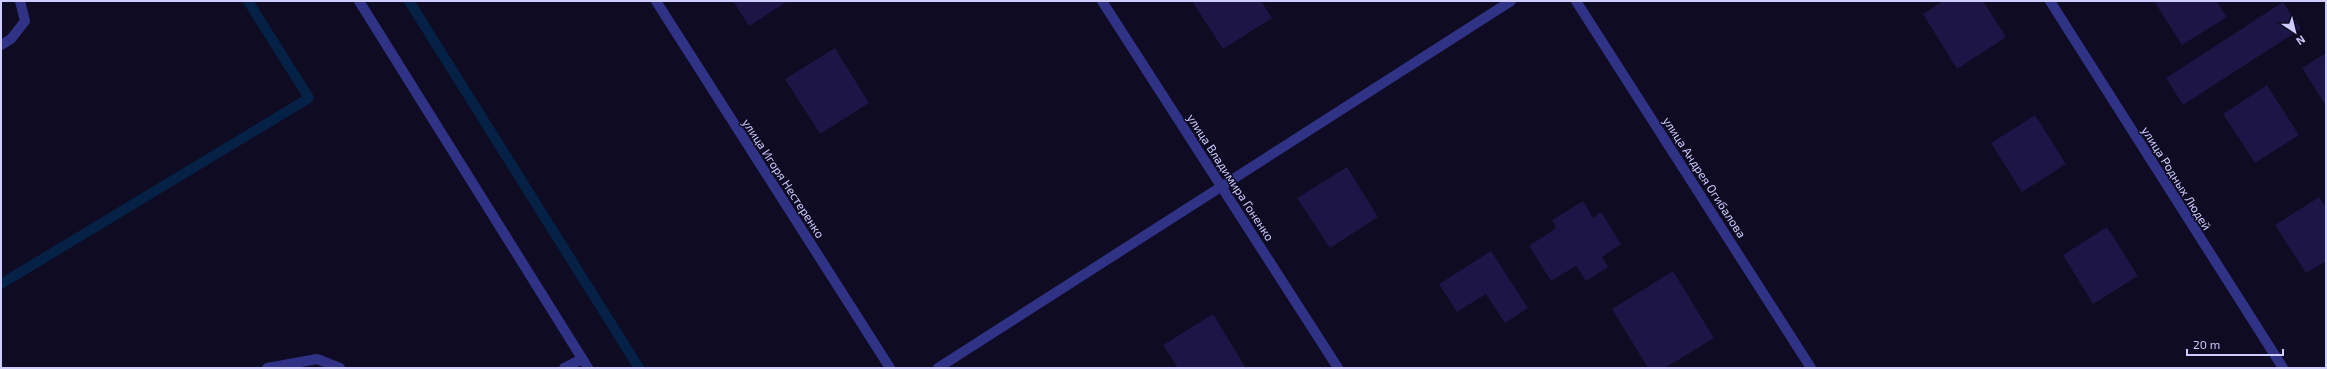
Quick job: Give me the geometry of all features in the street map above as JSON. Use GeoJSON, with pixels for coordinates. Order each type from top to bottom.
{"type":"FeatureCollection","features":[{"type":"Feature","properties":{"kind":"street"},"geometry":{"type":"LineString","coordinates":[[1,45],[11,39],[26,22],[20,1]]}},
{"type":"Feature","properties":{"kind":"street"},"geometry":{"type":"LineString","coordinates":[[359,1],[588,368]]}},
{"type":"Feature","properties":{"kind":"street","name":"улица Игоря Нестеренко"},"geometry":{"type":"LineString","coordinates":[[656,1],[890,368]]}},
{"type":"Feature","properties":{"kind":"street","name":"улица Владимира Гоненко"},"geometry":{"type":"LineString","coordinates":[[1102,1],[1338,368]]}},
{"type":"Feature","properties":{"kind":"street"},"geometry":{"type":"LineString","coordinates":[[938,368],[1511,1]]}},
{"type":"Feature","properties":{"kind":"street","name":"улица Андрея Огибалова"},"geometry":{"type":"LineString","coordinates":[[1576,1],[1811,368]]}},
{"type":"Feature","properties":{"kind":"street","name":"улица Родных Людей"},"geometry":{"type":"LineString","coordinates":[[2050,1],[2283,368]]}},
{"type":"Feature","properties":{"kind":"street"},"geometry":{"type":"LineString","coordinates":[[267,368],[317,359],[340,368]]}},
{"type":"Feature","properties":{"kind":"street"},"geometry":{"type":"LineString","coordinates":[[564,368],[582,359]]}},
{"type":"Feature","properties":{"kind":"building"},"geometry":{"type":"Polygon","coordinates":[[[733,1],[788,1],[749,26],[733,1]]]}},
{"type":"Feature","properties":{"kind":"building"},"geometry":{"type":"Polygon","coordinates":[[[1192,1],[1261,1],[1272,18],[1223,49],[1192,1]]]}},
{"type":"Feature","properties":{"kind":"building"},"geometry":{"type":"Polygon","coordinates":[[[1943,1],[1983,1],[2006,37],[1957,69],[1923,14],[1943,1]]]}},
{"type":"Feature","properties":{"kind":"building"},"geometry":{"type":"Polygon","coordinates":[[[2154,1],[2216,1],[2227,17],[2182,45],[2154,1]]]}},
{"type":"Feature","properties":{"kind":"building"},"geometry":{"type":"Polygon","coordinates":[[[2283,2],[2301,29],[2183,105],[2166,78],[2283,2]]]}},
{"type":"Feature","properties":{"kind":"building"},"geometry":{"type":"Polygon","coordinates":[[[835,48],[869,103],[820,134],[785,79],[835,48]]]}},
{"type":"Feature","properties":{"kind":"building"},"geometry":{"type":"Polygon","coordinates":[[[2324,54],[2326,57],[2326,106],[2302,68],[2324,54]]]}},
{"type":"Feature","properties":{"kind":"building"},"geometry":{"type":"Polygon","coordinates":[[[2267,85],[2299,135],[2255,163],[2223,114],[2267,85]]]}},
{"type":"Feature","properties":{"kind":"building"},"geometry":{"type":"Polygon","coordinates":[[[2035,115],[2066,164],[2022,192],[1991,143],[2035,115]]]}},
{"type":"Feature","properties":{"kind":"building"},"geometry":{"type":"Polygon","coordinates":[[[1347,167],[1378,217],[1330,248],[1297,198],[1347,167]]]}},
{"type":"Feature","properties":{"kind":"building"},"geometry":{"type":"Polygon","coordinates":[[[2319,197],[2326,207],[2326,261],[2306,273],[2275,225],[2319,197]]]}},
{"type":"Feature","properties":{"kind":"building"},"geometry":{"type":"Polygon","coordinates":[[[1583,201],[1593,218],[1601,212],[1621,244],[1602,257],[1608,267],[1586,281],[1576,266],[1551,281],[1529,246],[1556,228],[1552,220],[1583,201]]]}},
{"type":"Feature","properties":{"kind":"building"},"geometry":{"type":"Polygon","coordinates":[[[2107,227],[2138,276],[2093,304],[2063,255],[2107,227]]]}},
{"type":"Feature","properties":{"kind":"building"},"geometry":{"type":"Polygon","coordinates":[[[1491,251],[1528,308],[1505,323],[1486,294],[1457,312],[1439,284],[1491,251]]]}},
{"type":"Feature","properties":{"kind":"building"},"geometry":{"type":"Polygon","coordinates":[[[1673,271],[1714,338],[1665,368],[1648,368],[1612,309],[1673,271]]]}},
{"type":"Feature","properties":{"kind":"building"},"geometry":{"type":"Polygon","coordinates":[[[1213,314],[1246,368],[1178,368],[1163,345],[1213,314]]]}},
{"type":"Feature","properties":{"kind":"waterway"},"geometry":{"type":"LineString","coordinates":[[1,284],[309,98],[248,1]]}},
{"type":"Feature","properties":{"kind":"waterway"},"geometry":{"type":"LineString","coordinates":[[409,1],[639,368]]}}]}
